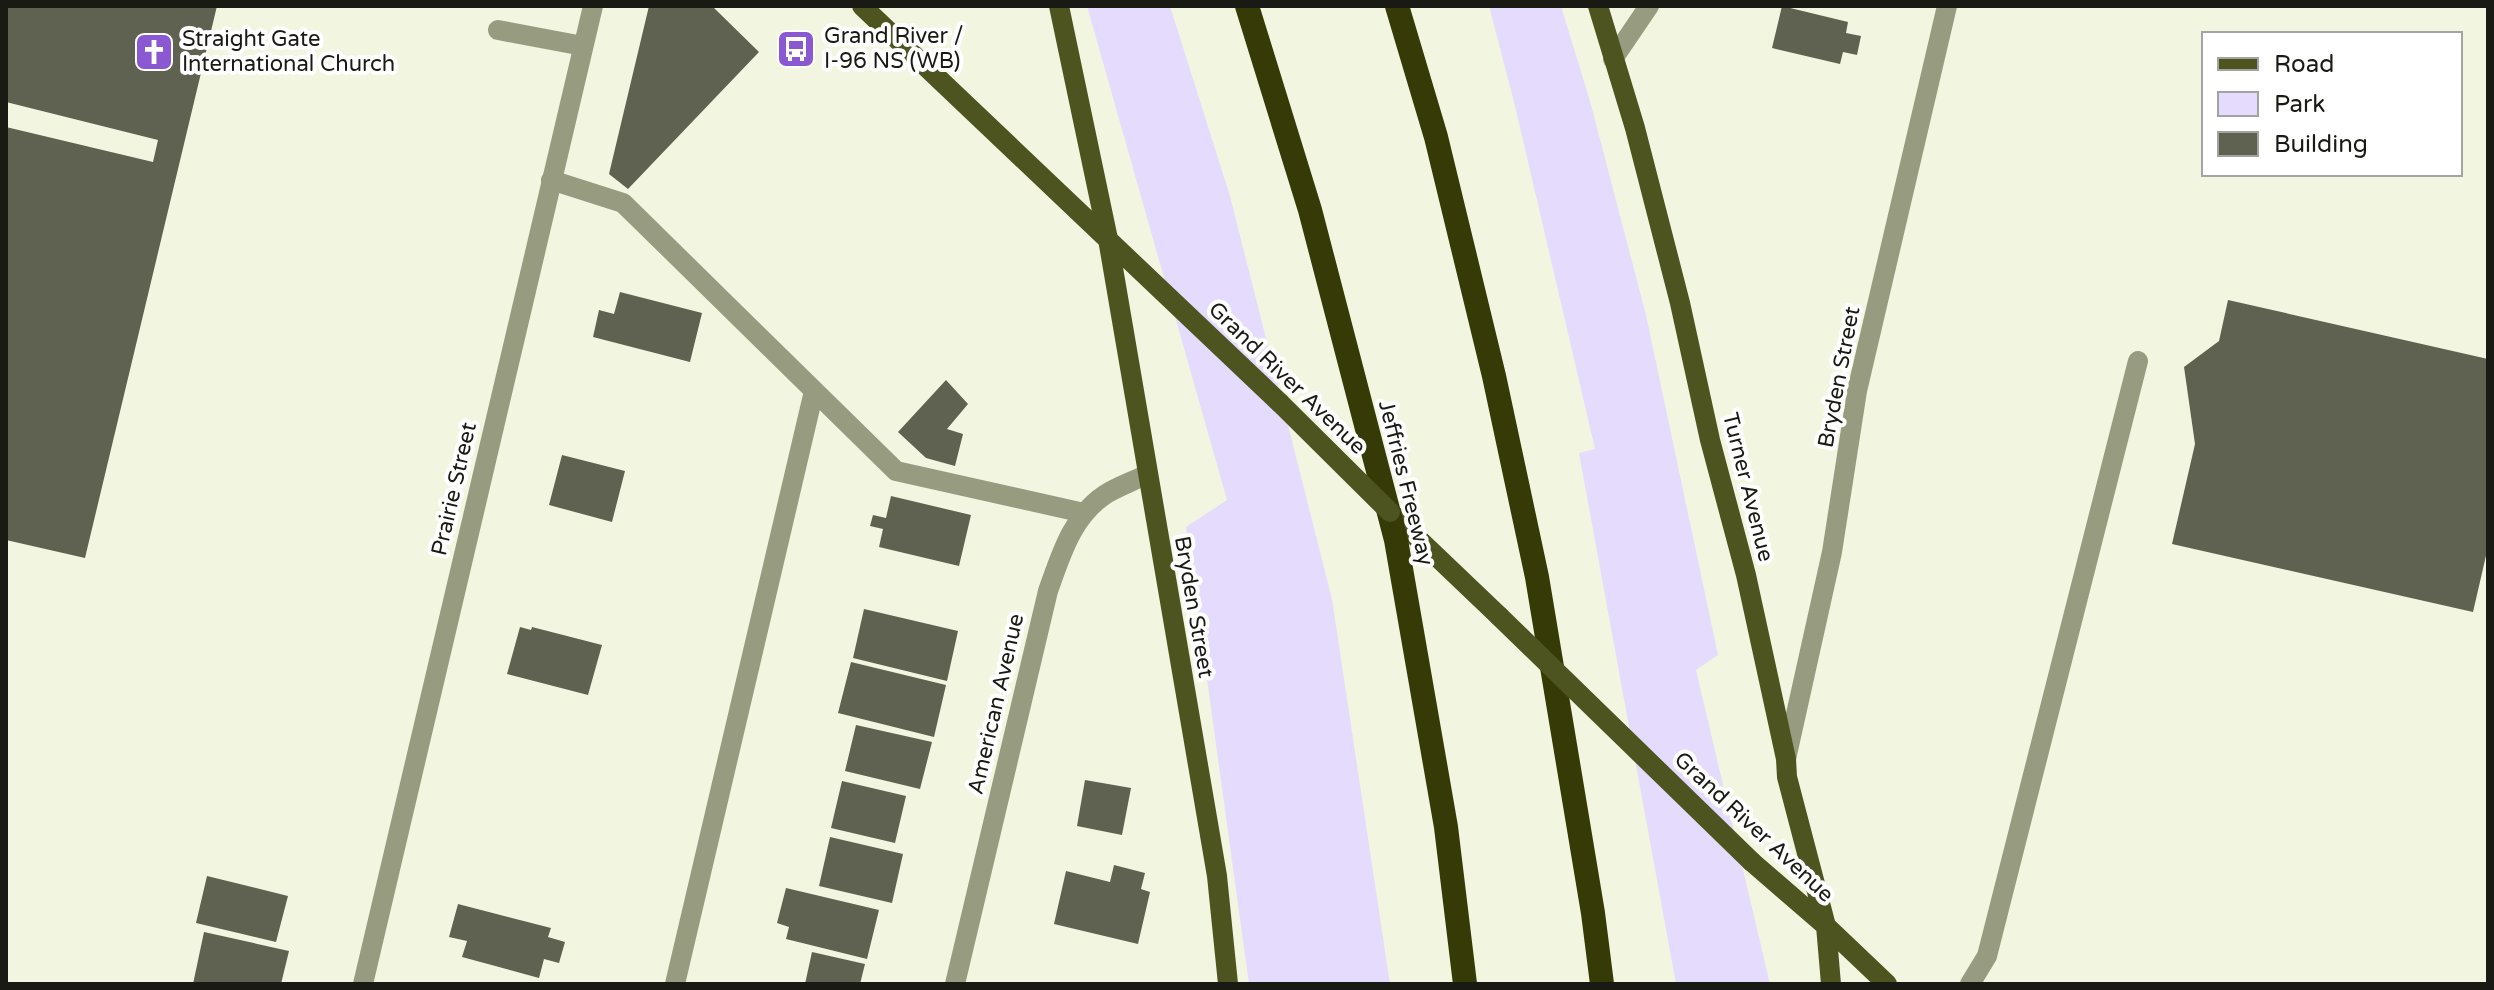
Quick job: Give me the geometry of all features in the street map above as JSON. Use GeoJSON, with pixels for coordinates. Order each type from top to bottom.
{"type":"FeatureCollection","features":[{"type":"Feature","properties":{"kind":"highway","name":"Jeffries Freeway"},"geometry":{"type":"LineString","coordinates":[[1247,6],[1310,210],[1396,540],[1446,827],[1465,984]]}},
{"type":"Feature","properties":{"kind":"highway"},"geometry":{"type":"LineString","coordinates":[[1397,6],[1436,137],[1494,376],[1537,577],[1602,984]]}},
{"type":"Feature","properties":{"kind":"main road","name":"Grand River Avenue"},"geometry":{"type":"LineString","coordinates":[[862,6],[1280,403],[1752,862],[1887,984]]}},
{"type":"Feature","properties":{"kind":"main road","name":"Bryden Street"},"geometry":{"type":"LineString","coordinates":[[1059,6],[1108,239],[1217,876],[1228,984]]}},
{"type":"Feature","properties":{"kind":"main road","name":"Turner Avenue"},"geometry":{"type":"LineString","coordinates":[[1598,6],[1635,128],[1680,303],[1710,440],[1746,575],[1786,759],[1787,777],[1826,926],[1831,984]]}},
{"type":"Feature","properties":{"kind":"street","name":"Prairie Street"},"geometry":{"type":"LineString","coordinates":[[363,984],[593,6]]}},
{"type":"Feature","properties":{"kind":"street"},"geometry":{"type":"LineString","coordinates":[[1613,59],[1649,6]]}},
{"type":"Feature","properties":{"kind":"street","name":"Bryden Street"},"geometry":{"type":"LineString","coordinates":[[1786,759],[1832,552],[1857,391],[1947,6]]}},
{"type":"Feature","properties":{"kind":"street"},"geometry":{"type":"LineString","coordinates":[[498,30],[583,46]]}},
{"type":"Feature","properties":{"kind":"street"},"geometry":{"type":"LineString","coordinates":[[551,180],[623,203],[896,471],[1084,513]]}},
{"type":"Feature","properties":{"kind":"street"},"geometry":{"type":"LineString","coordinates":[[1970,984],[1987,956],[2138,361]]}},
{"type":"Feature","properties":{"kind":"street"},"geometry":{"type":"LineString","coordinates":[[675,984],[814,391]]}},
{"type":"Feature","properties":{"kind":"street","name":"American Avenue"},"geometry":{"type":"LineString","coordinates":[[955,984],[1048,591],[1064,545],[1084,513],[1106,494],[1147,474]]}},
{"type":"Feature","properties":{"kind":"green space"},"geometry":{"type":"Polygon","coordinates":[[[1087,6],[1170,6],[1230,196],[1332,599],[1390,984],[1249,984],[1186,527],[1227,500],[1087,6]]]}},
{"type":"Feature","properties":{"kind":"green space"},"geometry":{"type":"Polygon","coordinates":[[[1489,6],[1561,6],[1590,101],[1646,315],[1718,655],[1696,670],[1770,984],[1676,984],[1579,453],[1595,449],[1489,6]]]}},
{"type":"Feature","properties":{"kind":"building"},"geometry":{"type":"Polygon","coordinates":[[[6,6],[217,6],[85,558],[6,540],[6,127],[153,162],[158,140],[6,102],[6,6]]]}},
{"type":"Feature","properties":{"kind":"building"},"geometry":{"type":"Polygon","coordinates":[[[649,6],[712,6],[759,52],[628,189],[609,174],[649,6]]]}},
{"type":"Feature","properties":{"kind":"building"},"geometry":{"type":"Polygon","coordinates":[[[1782,6],[1848,22],[1846,33],[1861,36],[1857,55],[1843,52],[1840,64],[1772,48],[1782,6]]]}},
{"type":"Feature","properties":{"kind":"building"},"geometry":{"type":"Polygon","coordinates":[[[620,292],[702,313],[690,362],[593,337],[599,310],[614,314],[620,292]]]}},
{"type":"Feature","properties":{"kind":"building"},"geometry":{"type":"Polygon","coordinates":[[[2228,300],[2488,359],[2488,547],[2473,612],[2172,544],[2195,444],[2184,367],[2219,341],[2228,300]]]}},
{"type":"Feature","properties":{"kind":"building"},"geometry":{"type":"Polygon","coordinates":[[[946,380],[968,404],[947,429],[963,434],[955,466],[926,458],[898,432],[946,380]]]}},
{"type":"Feature","properties":{"kind":"building"},"geometry":{"type":"Polygon","coordinates":[[[562,455],[625,471],[612,522],[549,505],[562,455]]]}},
{"type":"Feature","properties":{"kind":"building"},"geometry":{"type":"Polygon","coordinates":[[[891,496],[971,515],[959,566],[879,547],[883,529],[870,526],[873,515],[886,518],[891,496]]]}},
{"type":"Feature","properties":{"kind":"building"},"geometry":{"type":"Polygon","coordinates":[[[864,609],[958,631],[947,681],[853,658],[864,609]]]}},
{"type":"Feature","properties":{"kind":"building"},"geometry":{"type":"Polygon","coordinates":[[[520,627],[531,630],[532,627],[602,645],[588,695],[507,674],[520,627]]]}},
{"type":"Feature","properties":{"kind":"building"},"geometry":{"type":"Polygon","coordinates":[[[851,662],[946,685],[934,737],[838,713],[851,662]]]}},
{"type":"Feature","properties":{"kind":"building"},"geometry":{"type":"Polygon","coordinates":[[[856,725],[932,742],[920,789],[845,771],[856,725]]]}},
{"type":"Feature","properties":{"kind":"building"},"geometry":{"type":"Polygon","coordinates":[[[1085,780],[1131,788],[1122,835],[1077,826],[1085,780]]]}},
{"type":"Feature","properties":{"kind":"building"},"geometry":{"type":"Polygon","coordinates":[[[842,781],[906,796],[895,843],[831,828],[842,781]]]}},
{"type":"Feature","properties":{"kind":"building"},"geometry":{"type":"Polygon","coordinates":[[[830,837],[903,854],[892,903],[819,886],[830,837]]]}},
{"type":"Feature","properties":{"kind":"building"},"geometry":{"type":"Polygon","coordinates":[[[1114,865],[1145,873],[1141,889],[1150,892],[1138,944],[1054,924],[1066,871],[1110,882],[1114,865]]]}},
{"type":"Feature","properties":{"kind":"building"},"geometry":{"type":"Polygon","coordinates":[[[207,876],[288,896],[276,942],[196,923],[207,876]]]}},
{"type":"Feature","properties":{"kind":"building"},"geometry":{"type":"Polygon","coordinates":[[[786,888],[879,910],[867,959],[786,939],[789,927],[777,923],[786,888]]]}},
{"type":"Feature","properties":{"kind":"building"},"geometry":{"type":"Polygon","coordinates":[[[458,904],[551,928],[548,937],[565,942],[559,963],[544,959],[539,978],[462,957],[467,941],[449,937],[458,904]]]}},
{"type":"Feature","properties":{"kind":"building"},"geometry":{"type":"Polygon","coordinates":[[[204,932],[289,951],[281,984],[193,984],[204,932]]]}},
{"type":"Feature","properties":{"kind":"building"},"geometry":{"type":"Polygon","coordinates":[[[812,952],[865,964],[860,984],[805,984],[812,952]]]}},
{"type":"Feature","properties":{"kind":"place","name":"Grand River / I-96 NS (WB)"},"geometry":{"type":"Point","coordinates":[796,49]}},
{"type":"Feature","properties":{"kind":"place","name":"Straight Gate International Church"},"geometry":{"type":"Point","coordinates":[154,52]}}]}
